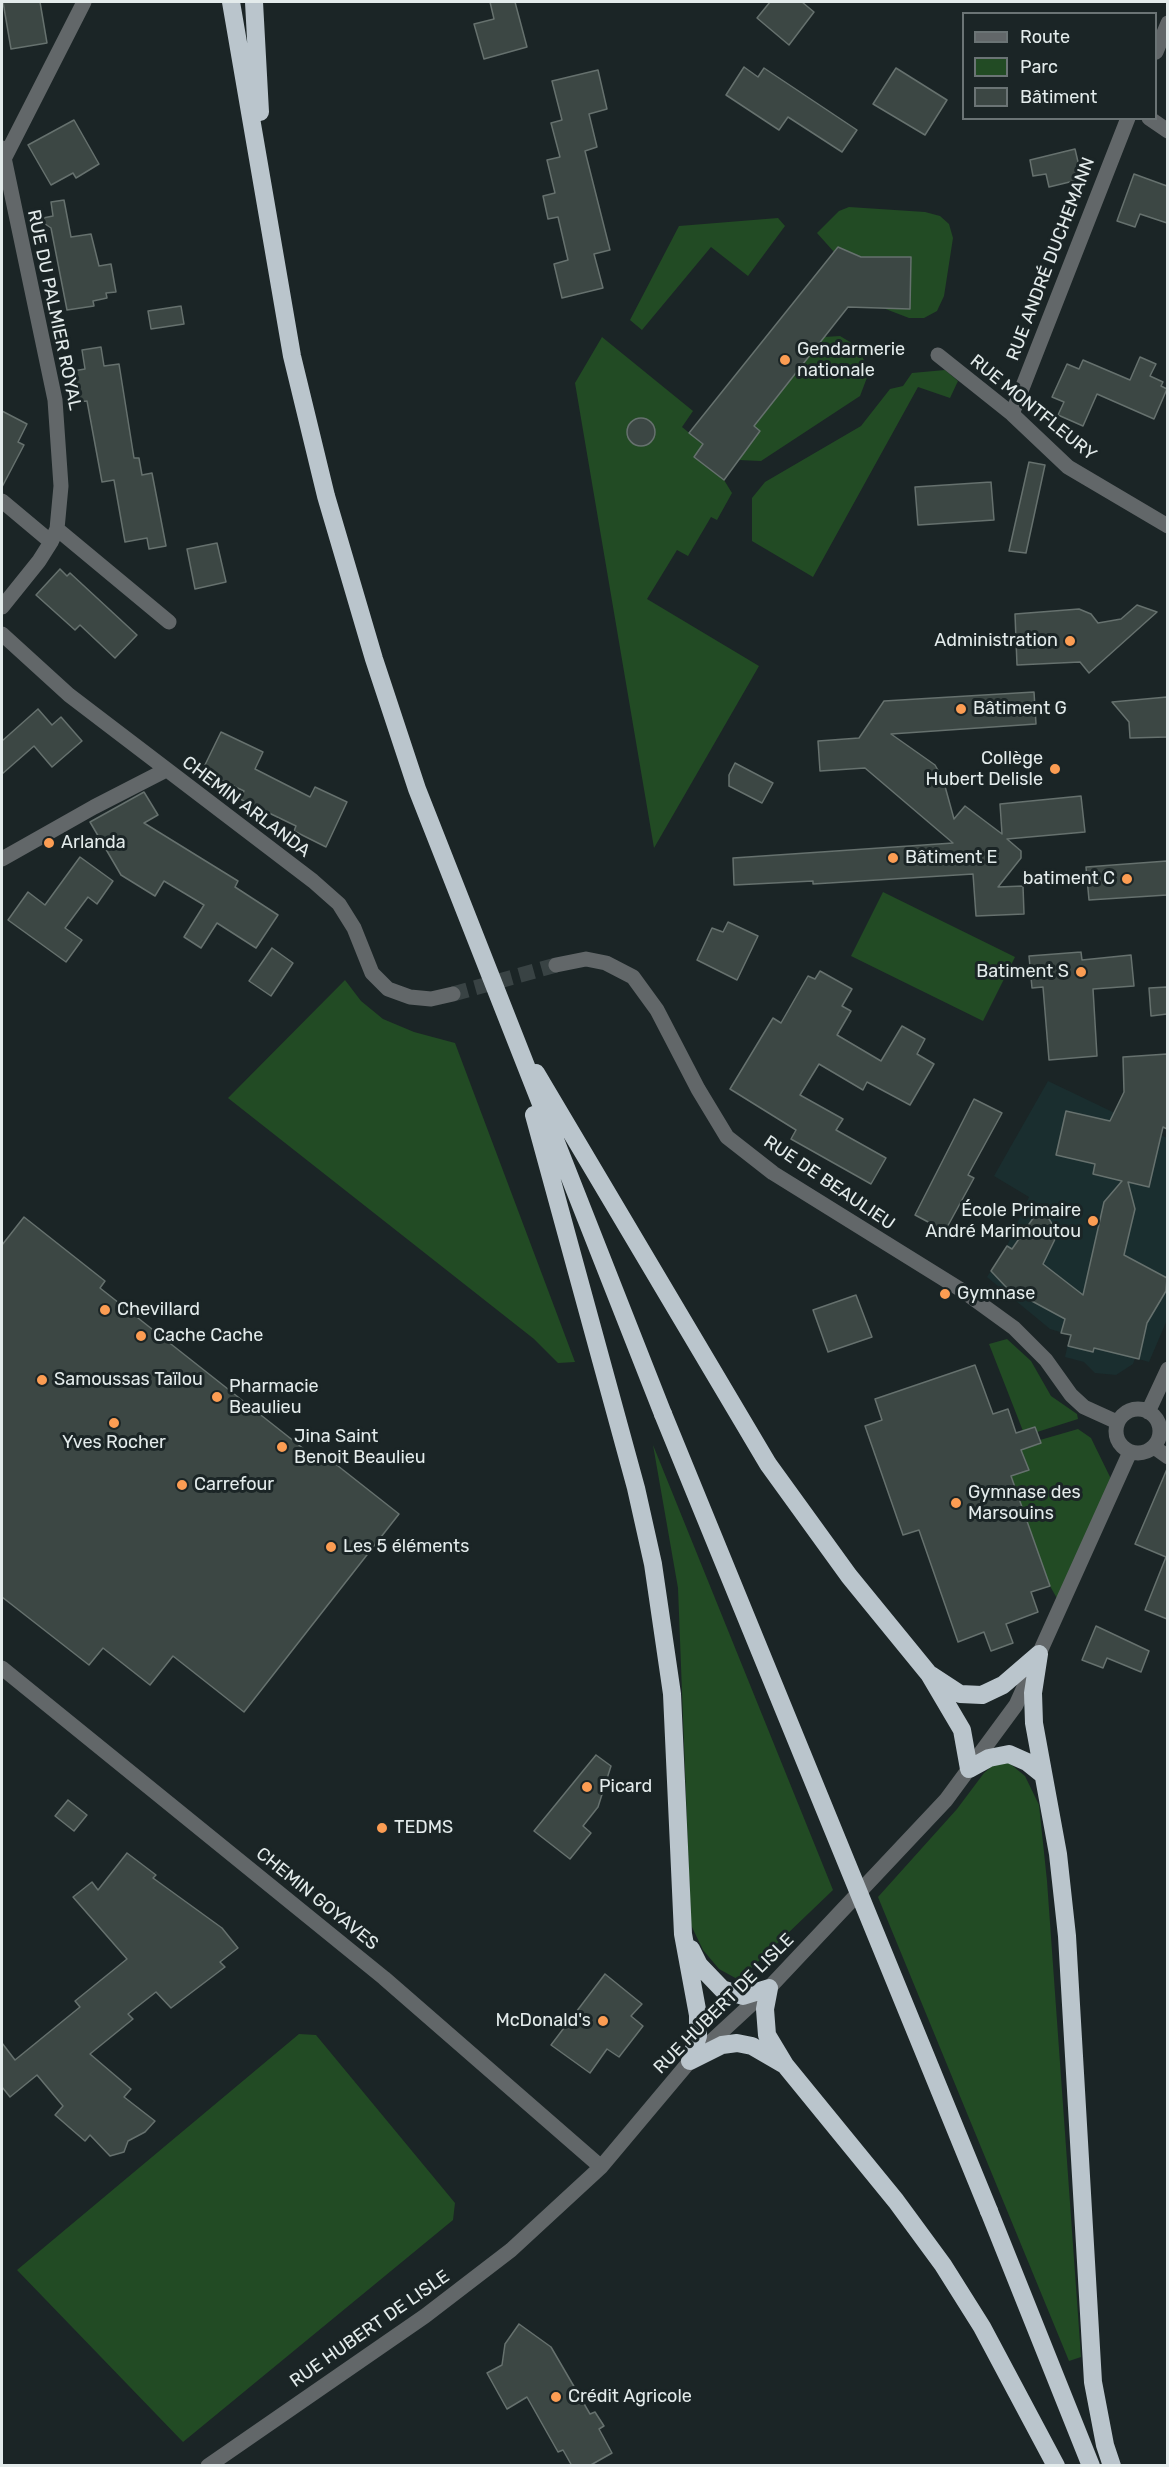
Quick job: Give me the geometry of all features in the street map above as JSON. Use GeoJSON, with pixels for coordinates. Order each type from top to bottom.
{"type":"FeatureCollection","features":[{"type":"Feature","properties":{"kind":"highway"},"geometry":{"type":"LineString","coordinates":[[231,2],[292,356],[307,421],[374,659],[417,789],[663,1414],[1091,2466]]}},
{"type":"Feature","properties":{"kind":"highway"},"geometry":{"type":"LineString","coordinates":[[254,2],[265,197]]}},
{"type":"Feature","properties":{"kind":"highway"},"geometry":{"type":"LineString","coordinates":[[512,1033],[768,1464],[849,1576],[929,1674],[962,1730],[969,1769],[989,1758],[1009,1754],[1027,1762],[1042,1774]]}},
{"type":"Feature","properties":{"kind":"highway"},"geometry":{"type":"LineString","coordinates":[[512,1033],[636,1488],[653,1564],[672,1694],[683,1934],[698,2015],[698,2036],[690,2061]]}},
{"type":"Feature","properties":{"kind":"highway"},"geometry":{"type":"LineString","coordinates":[[929,1674],[960,1694],[982,1695],[1003,1685],[1039,1654]]}},
{"type":"Feature","properties":{"kind":"highway"},"geometry":{"type":"LineString","coordinates":[[1039,1654],[1033,1693],[1034,1723],[1058,1854],[1067,1936],[1093,2382],[1105,2445],[1112,2466]]}},
{"type":"Feature","properties":{"kind":"highway"},"geometry":{"type":"LineString","coordinates":[[683,1934],[699,1965],[722,1989],[743,1996],[769,1988],[765,2009],[767,2035],[784,2065],[896,2201],[943,2265],[982,2326],[1056,2466]]}},
{"type":"Feature","properties":{"kind":"highway"},"geometry":{"type":"LineString","coordinates":[[690,2061],[722,2045],[737,2043],[752,2046],[784,2065]]}},
{"type":"Feature","properties":{"kind":"street"},"geometry":{"type":"LineString","coordinates":[[3,153],[84,2]]}},
{"type":"Feature","properties":{"kind":"street"},"geometry":{"type":"LineString","coordinates":[[1157,47],[1167,23]]}},
{"type":"Feature","properties":{"kind":"street","name":"RUE ANDRÉ DUCHEMANN"},"geometry":{"type":"LineString","coordinates":[[1012,414],[1127,120]]}},
{"type":"Feature","properties":{"kind":"street"},"geometry":{"type":"LineString","coordinates":[[1152,120],[1167,131]]}},
{"type":"Feature","properties":{"kind":"street","name":"RUE DU PALMIER ROYAL"},"geometry":{"type":"LineString","coordinates":[[2,607],[39,561],[54,536],[61,486],[55,400],[7,199],[3,153]]}},
{"type":"Feature","properties":{"kind":"street","name":"RUE MONTFLEURY"},"geometry":{"type":"LineString","coordinates":[[938,355],[1012,414],[1068,467],[1167,526]]}},
{"type":"Feature","properties":{"kind":"street"},"geometry":{"type":"LineString","coordinates":[[2,501],[54,536],[169,622]]}},
{"type":"Feature","properties":{"kind":"street","name":"CHEMIN ARLANDA"},"geometry":{"type":"LineString","coordinates":[[2,634],[46,675],[166,770],[313,881],[339,904],[354,928],[372,973],[388,989],[410,997],[431,999],[453,994]]}},
{"type":"Feature","properties":{"kind":"street"},"geometry":{"type":"LineString","coordinates":[[2,859],[94,807],[166,770]]}},
{"type":"Feature","properties":{"kind":"street","name":"RUE DE BEAULIEU"},"geometry":{"type":"LineString","coordinates":[[556,965],[586,959],[606,963],[633,978],[657,1010],[698,1089],[727,1137],[773,1173],[963,1292],[1014,1328],[1046,1360],[1071,1395],[1084,1407],[1118,1422]]}},
{"type":"Feature","properties":{"kind":"street"},"geometry":{"type":"LineString","coordinates":[[1148,1412],[1167,1370]]}},
{"type":"Feature","properties":{"kind":"street"},"geometry":{"type":"LineString","coordinates":[[1136,1409],[1148,1412],[1156,1419],[1160,1428],[1159,1438],[1154,1447],[1138,1453],[1130,1452],[1120,1445],[1116,1434],[1118,1422],[1125,1413],[1136,1409]]}},
{"type":"Feature","properties":{"kind":"street"},"geometry":{"type":"LineString","coordinates":[[1154,1447],[1167,1457]]}},
{"type":"Feature","properties":{"kind":"street","name":"RUE HUBERT DE LISLE"},"geometry":{"type":"LineString","coordinates":[[208,2466],[425,2316],[511,2250],[602,2167],[690,2061],[769,1988],[923,1825],[969,1769],[1016,1705],[1130,1452]]}},
{"type":"Feature","properties":{"kind":"street","name":"CHEMIN GOYAVES"},"geometry":{"type":"LineString","coordinates":[[2,1668],[384,1977],[602,2167]]}},
{"type":"Feature","properties":{"kind":"shaded area","name":"École Primaire André Marimoutou"},"geometry":{"type":"Polygon","coordinates":[[[1048,1081],[1167,1138],[1167,1320],[1149,1362],[1135,1358],[1133,1364],[1116,1375],[1095,1373],[1084,1362],[1065,1357],[1070,1335],[1050,1329],[987,1277],[1007,1246],[1029,1197],[994,1176],[1048,1081]]]}},
{"type":"Feature","properties":{"kind":"green space"},"geometry":{"type":"Polygon","coordinates":[[[849,207],[925,212],[940,216],[949,224],[953,238],[944,296],[937,311],[924,318],[909,318],[883,308],[910,308],[911,258],[861,257],[838,247],[834,252],[817,233],[839,211],[849,207]]]}},
{"type":"Feature","properties":{"kind":"green space"},"geometry":{"type":"Polygon","coordinates":[[[778,218],[785,226],[748,276],[711,247],[642,330],[630,320],[679,226],[778,218]]]}},
{"type":"Feature","properties":{"kind":"green space"},"geometry":{"type":"Polygon","coordinates":[[[840,336],[855,345],[864,360],[868,375],[860,396],[761,461],[739,460],[760,431],[754,426],[824,337],[840,336]]]}},
{"type":"Feature","properties":{"kind":"green space"},"geometry":{"type":"Polygon","coordinates":[[[602,337],[693,411],[682,427],[703,444],[694,457],[724,480],[732,493],[717,520],[711,517],[688,556],[677,550],[647,599],[759,666],[654,848],[575,383],[602,337]]]}},
{"type":"Feature","properties":{"kind":"green space"},"geometry":{"type":"Polygon","coordinates":[[[945,370],[958,381],[950,398],[918,387],[813,577],[752,541],[752,498],[765,482],[861,426],[890,389],[903,386],[912,373],[945,370]]]}},
{"type":"Feature","properties":{"kind":"green space"},"geometry":{"type":"Polygon","coordinates":[[[883,892],[1015,957],[983,1021],[851,956],[883,892]]]}},
{"type":"Feature","properties":{"kind":"green space"},"geometry":{"type":"Polygon","coordinates":[[[345,980],[361,1001],[383,1019],[414,1032],[455,1043],[575,1362],[558,1363],[534,1339],[228,1098],[345,980]]]}},
{"type":"Feature","properties":{"kind":"green space"},"geometry":{"type":"Polygon","coordinates":[[[1007,1339],[1031,1361],[1051,1396],[1077,1414],[1078,1419],[1037,1432],[1035,1427],[1023,1431],[989,1344],[1007,1339]]]}},
{"type":"Feature","properties":{"kind":"green space"},"geometry":{"type":"Polygon","coordinates":[[[1078,1429],[1091,1438],[1111,1479],[1059,1602],[1050,1586],[1011,1476],[1028,1470],[1021,1450],[1041,1442],[1040,1440],[1078,1429]]]}},
{"type":"Feature","properties":{"kind":"green space"},"geometry":{"type":"Polygon","coordinates":[[[653,1445],[833,1890],[739,1980],[719,1969],[703,1950],[691,1925],[678,1588],[653,1445]]]}},
{"type":"Feature","properties":{"kind":"green space"},"geometry":{"type":"Polygon","coordinates":[[[997,1762],[1008,1762],[1025,1776],[1039,1805],[1047,1881],[1081,2357],[1069,2361],[878,1897],[957,1809],[984,1773],[997,1762]]]}},
{"type":"Feature","properties":{"kind":"green space"},"geometry":{"type":"Polygon","coordinates":[[[299,2034],[316,2035],[455,2203],[453,2220],[183,2442],[17,2270],[299,2034]]]}},
{"type":"Feature","properties":{"kind":"building"},"geometry":{"type":"Polygon","coordinates":[[[3,2],[40,2],[47,43],[11,49],[3,2]]]}},
{"type":"Feature","properties":{"kind":"building"},"geometry":{"type":"Polygon","coordinates":[[[490,2],[515,2],[527,47],[484,59],[474,24],[494,19],[490,2]]]}},
{"type":"Feature","properties":{"kind":"building"},"geometry":{"type":"Polygon","coordinates":[[[770,2],[802,2],[814,12],[789,45],[757,18],[770,2]]]}},
{"type":"Feature","properties":{"kind":"building"},"geometry":{"type":"Polygon","coordinates":[[[744,67],[758,77],[764,68],[857,130],[842,152],[788,117],[779,130],[726,95],[744,67]]]}},
{"type":"Feature","properties":{"kind":"building"},"geometry":{"type":"Polygon","coordinates":[[[896,68],[947,100],[925,135],[873,104],[896,68]]]}},
{"type":"Feature","properties":{"kind":"building"},"geometry":{"type":"Polygon","coordinates":[[[598,70],[607,109],[589,114],[597,147],[585,151],[610,250],[594,254],[603,288],[562,298],[554,264],[568,260],[558,217],[548,219],[543,196],[555,193],[547,160],[560,157],[551,123],[562,120],[552,81],[598,70]]]}},
{"type":"Feature","properties":{"kind":"building"},"geometry":{"type":"Polygon","coordinates":[[[74,120],[99,164],[76,178],[73,173],[51,185],[28,145],[74,120]]]}},
{"type":"Feature","properties":{"kind":"building"},"geometry":{"type":"Polygon","coordinates":[[[1075,149],[1082,179],[1049,187],[1046,174],[1033,176],[1030,160],[1075,149]]]}},
{"type":"Feature","properties":{"kind":"building"},"geometry":{"type":"Polygon","coordinates":[[[1134,174],[1167,186],[1167,223],[1140,214],[1135,227],[1117,221],[1134,174]]]}},
{"type":"Feature","properties":{"kind":"building"},"geometry":{"type":"Polygon","coordinates":[[[64,200],[71,237],[91,234],[99,266],[111,264],[116,292],[106,293],[107,298],[93,301],[94,306],[67,310],[51,228],[38,219],[53,216],[51,202],[64,200]]]}},
{"type":"Feature","properties":{"kind":"building"},"geometry":{"type":"Polygon","coordinates":[[[838,247],[861,257],[911,257],[910,309],[848,307],[754,426],[760,431],[724,480],[694,457],[703,444],[689,433],[838,247]]]}},
{"type":"Feature","properties":{"kind":"building"},"geometry":{"type":"Polygon","coordinates":[[[181,306],[184,324],[151,329],[148,311],[181,306]]]}},
{"type":"Feature","properties":{"kind":"building"},"geometry":{"type":"Polygon","coordinates":[[[101,347],[104,366],[119,364],[134,458],[139,458],[142,475],[152,473],[166,546],[149,549],[147,538],[125,542],[114,480],[102,482],[87,401],[78,402],[73,371],[85,369],[82,350],[101,347]]]}},
{"type":"Feature","properties":{"kind":"building"},"geometry":{"type":"Polygon","coordinates":[[[1140,357],[1156,364],[1150,376],[1163,382],[1161,386],[1167,389],[1154,419],[1097,394],[1083,426],[1058,415],[1064,402],[1052,397],[1067,364],[1079,369],[1083,360],[1130,380],[1140,357]]]}},
{"type":"Feature","properties":{"kind":"building"},"geometry":{"type":"Polygon","coordinates":[[[2,411],[27,424],[18,442],[24,445],[2,487],[2,411]]]}},
{"type":"Feature","properties":{"kind":"building"},"geometry":{"type":"Polygon","coordinates":[[[641,418],[651,422],[655,432],[651,442],[641,446],[631,442],[627,432],[631,422],[641,418]]]}},
{"type":"Feature","properties":{"kind":"building"},"geometry":{"type":"Polygon","coordinates":[[[1029,462],[1045,465],[1026,553],[1009,551],[1029,462]]]}},
{"type":"Feature","properties":{"kind":"building"},"geometry":{"type":"Polygon","coordinates":[[[991,482],[994,520],[918,525],[915,487],[991,482]]]}},
{"type":"Feature","properties":{"kind":"building"},"geometry":{"type":"Polygon","coordinates":[[[217,543],[226,582],[195,589],[187,549],[217,543]]]}},
{"type":"Feature","properties":{"kind":"building"},"geometry":{"type":"Polygon","coordinates":[[[60,569],[67,576],[70,573],[137,635],[115,658],[80,625],[75,630],[36,595],[60,569]]]}},
{"type":"Feature","properties":{"kind":"building","name":"Administration"},"geometry":{"type":"Polygon","coordinates":[[[1137,605],[1157,612],[1089,673],[1080,662],[1017,665],[1015,614],[1079,609],[1091,614],[1098,623],[1121,619],[1137,605]]]}},
{"type":"Feature","properties":{"kind":"building"},"geometry":{"type":"Polygon","coordinates":[[[1034,692],[1036,724],[891,734],[935,765],[943,779],[954,819],[965,806],[1002,834],[1000,804],[1081,796],[1085,832],[1007,839],[1021,851],[1021,858],[998,887],[1023,886],[1024,914],[976,916],[973,874],[813,884],[813,881],[734,885],[733,858],[953,843],[865,768],[820,771],[818,741],[859,738],[884,701],[1034,692]]]}},
{"type":"Feature","properties":{"kind":"building"},"geometry":{"type":"Polygon","coordinates":[[[1167,697],[1167,737],[1130,738],[1129,722],[1112,702],[1167,697]]]}},
{"type":"Feature","properties":{"kind":"building"},"geometry":{"type":"Polygon","coordinates":[[[38,709],[52,725],[61,717],[82,741],[52,767],[34,746],[2,774],[2,741],[38,709]]]}},
{"type":"Feature","properties":{"kind":"building"},"geometry":{"type":"Polygon","coordinates":[[[221,732],[263,752],[255,769],[310,797],[315,787],[347,802],[326,847],[294,831],[296,826],[240,799],[244,791],[202,771],[221,732]]]}},
{"type":"Feature","properties":{"kind":"building"},"geometry":{"type":"Polygon","coordinates":[[[735,763],[773,783],[762,803],[729,786],[729,775],[735,763]]]}},
{"type":"Feature","properties":{"kind":"building"},"geometry":{"type":"Polygon","coordinates":[[[144,792],[158,815],[144,823],[238,881],[235,887],[278,915],[256,948],[217,923],[201,948],[184,937],[204,905],[164,881],[155,896],[121,875],[90,822],[144,792]]]}},
{"type":"Feature","properties":{"kind":"building"},"geometry":{"type":"Polygon","coordinates":[[[80,857],[113,881],[97,904],[88,897],[65,928],[82,940],[66,962],[8,920],[28,892],[45,905],[80,857]]]}},
{"type":"Feature","properties":{"kind":"building","name":"batiment C"},"geometry":{"type":"Polygon","coordinates":[[[1167,861],[1167,895],[1089,900],[1086,867],[1167,861]]]}},
{"type":"Feature","properties":{"kind":"building"},"geometry":{"type":"Polygon","coordinates":[[[728,922],[758,936],[737,980],[697,960],[712,928],[723,932],[728,922]]]}},
{"type":"Feature","properties":{"kind":"building"},"geometry":{"type":"Polygon","coordinates":[[[272,948],[293,963],[271,996],[249,981],[272,948]]]}},
{"type":"Feature","properties":{"kind":"building"},"geometry":{"type":"Polygon","coordinates":[[[1081,952],[1082,960],[1131,955],[1134,986],[1093,989],[1097,1056],[1049,1060],[1043,987],[1032,988],[1029,956],[1081,952]]]}},
{"type":"Feature","properties":{"kind":"building"},"geometry":{"type":"Polygon","coordinates":[[[820,971],[852,989],[842,1006],[851,1011],[837,1035],[881,1061],[902,1026],[925,1039],[917,1054],[934,1064],[910,1105],[867,1082],[863,1090],[819,1064],[800,1095],[843,1119],[836,1130],[886,1158],[871,1184],[791,1139],[796,1130],[730,1089],[773,1018],[781,1023],[808,976],[815,979],[820,971]]]}},
{"type":"Feature","properties":{"kind":"building"},"geometry":{"type":"Polygon","coordinates":[[[1167,987],[1167,1014],[1151,1016],[1149,988],[1167,987]]]}},
{"type":"Feature","properties":{"kind":"building"},"geometry":{"type":"Polygon","coordinates":[[[1167,1054],[1167,1129],[1163,1127],[1149,1187],[1128,1182],[1135,1209],[1124,1255],[1167,1278],[1166,1291],[1147,1323],[1139,1359],[1094,1348],[1093,1352],[1068,1346],[1071,1335],[1061,1333],[1065,1319],[1006,1287],[991,1271],[1007,1246],[1012,1249],[1036,1214],[1047,1216],[1058,1233],[1043,1264],[1083,1295],[1104,1202],[1122,1181],[1093,1174],[1095,1164],[1056,1155],[1066,1111],[1110,1121],[1124,1092],[1123,1057],[1167,1054]]]}},
{"type":"Feature","properties":{"kind":"building"},"geometry":{"type":"Polygon","coordinates":[[[974,1099],[1002,1113],[968,1175],[974,1178],[945,1231],[915,1215],[974,1099]]]}},
{"type":"Feature","properties":{"kind":"building","name":"Carrefour"},"geometry":{"type":"Polygon","coordinates":[[[24,1217],[105,1281],[100,1288],[314,1457],[319,1451],[399,1514],[244,1712],[173,1656],[150,1685],[103,1648],[89,1665],[2,1597],[2,1245],[24,1217]]]}},
{"type":"Feature","properties":{"kind":"building"},"geometry":{"type":"Polygon","coordinates":[[[856,1295],[872,1337],[828,1352],[813,1310],[856,1295]]]}},
{"type":"Feature","properties":{"kind":"building","name":"Gymnase des Marsouins"},"geometry":{"type":"Polygon","coordinates":[[[975,1365],[993,1414],[1008,1409],[1016,1433],[1035,1427],[1041,1443],[1021,1450],[1029,1470],[1011,1476],[1050,1586],[1031,1592],[1038,1612],[1006,1624],[1013,1643],[991,1651],[984,1632],[958,1642],[919,1530],[903,1535],[865,1426],[882,1420],[875,1399],[975,1365]]]}},
{"type":"Feature","properties":{"kind":"building"},"geometry":{"type":"Polygon","coordinates":[[[1167,1469],[1167,1619],[1145,1610],[1166,1557],[1135,1544],[1167,1469]]]}},
{"type":"Feature","properties":{"kind":"building"},"geometry":{"type":"Polygon","coordinates":[[[1096,1626],[1149,1651],[1141,1672],[1107,1658],[1103,1668],[1082,1660],[1096,1626]]]}},
{"type":"Feature","properties":{"kind":"building","name":"Picard"},"geometry":{"type":"Polygon","coordinates":[[[596,1755],[611,1766],[598,1807],[583,1826],[591,1833],[570,1859],[534,1831],[596,1755]]]}},
{"type":"Feature","properties":{"kind":"building"},"geometry":{"type":"Polygon","coordinates":[[[68,1800],[87,1815],[74,1831],[55,1816],[68,1800]]]}},
{"type":"Feature","properties":{"kind":"building"},"geometry":{"type":"Polygon","coordinates":[[[127,1853],[156,1875],[153,1878],[222,1928],[238,1948],[220,1962],[225,1967],[171,2008],[156,1992],[128,2014],[133,2019],[90,2054],[131,2089],[124,2097],[155,2121],[145,2132],[128,2141],[124,2152],[110,2156],[90,2135],[85,2141],[55,2115],[63,2106],[37,2075],[10,2097],[2,2087],[2,2043],[15,2060],[80,2007],[75,2001],[127,1959],[73,1897],[92,1882],[98,1890],[127,1853]]]}},
{"type":"Feature","properties":{"kind":"building","name":"McDonald's"},"geometry":{"type":"Polygon","coordinates":[[[605,1974],[642,2004],[631,2016],[643,2026],[619,2057],[607,2049],[590,2073],[551,2045],[605,1974]]]}},
{"type":"Feature","properties":{"kind":"building","name":"Crédit Agricole"},"geometry":{"type":"Polygon","coordinates":[[[519,2324],[551,2347],[590,2414],[595,2412],[604,2426],[599,2429],[612,2453],[589,2466],[572,2466],[563,2450],[558,2452],[527,2397],[507,2409],[487,2373],[502,2365],[505,2344],[519,2324]]]}},
{"type":"Feature","properties":{"kind":"tunnel"},"geometry":{"type":"LineString","coordinates":[[453,994],[556,965]]}},
{"type":"Feature","properties":{"kind":"place","name":"Gendarmerie nationale"},"geometry":{"type":"Point","coordinates":[785,360]}},
{"type":"Feature","properties":{"kind":"place","name":"Administration"},"geometry":{"type":"Point","coordinates":[1070,641]}},
{"type":"Feature","properties":{"kind":"place","name":"Bâtiment G"},"geometry":{"type":"Point","coordinates":[961,709]}},
{"type":"Feature","properties":{"kind":"place","name":"Collège Hubert Delisle"},"geometry":{"type":"Point","coordinates":[1055,769]}},
{"type":"Feature","properties":{"kind":"place","name":"Arlanda"},"geometry":{"type":"Point","coordinates":[49,843]}},
{"type":"Feature","properties":{"kind":"place","name":"Bâtiment E"},"geometry":{"type":"Point","coordinates":[893,858]}},
{"type":"Feature","properties":{"kind":"place","name":"batiment C"},"geometry":{"type":"Point","coordinates":[1127,879]}},
{"type":"Feature","properties":{"kind":"place","name":"Batiment S"},"geometry":{"type":"Point","coordinates":[1081,972]}},
{"type":"Feature","properties":{"kind":"place","name":"École Primaire André Marimoutou"},"geometry":{"type":"Point","coordinates":[1093,1221]}},
{"type":"Feature","properties":{"kind":"place","name":"Gymnase"},"geometry":{"type":"Point","coordinates":[945,1294]}},
{"type":"Feature","properties":{"kind":"place","name":"Chevillard"},"geometry":{"type":"Point","coordinates":[105,1310]}},
{"type":"Feature","properties":{"kind":"place","name":"Cache Cache"},"geometry":{"type":"Point","coordinates":[141,1336]}},
{"type":"Feature","properties":{"kind":"place","name":"Samoussas Taïlou"},"geometry":{"type":"Point","coordinates":[42,1380]}},
{"type":"Feature","properties":{"kind":"place","name":"Pharmacie Beaulieu"},"geometry":{"type":"Point","coordinates":[217,1397]}},
{"type":"Feature","properties":{"kind":"place","name":"Yves Rocher"},"geometry":{"type":"Point","coordinates":[114,1423]}},
{"type":"Feature","properties":{"kind":"place","name":"Jina Saint Benoit Beaulieu"},"geometry":{"type":"Point","coordinates":[282,1447]}},
{"type":"Feature","properties":{"kind":"place","name":"Carrefour"},"geometry":{"type":"Point","coordinates":[182,1485]}},
{"type":"Feature","properties":{"kind":"place","name":"Gymnase des Marsouins"},"geometry":{"type":"Point","coordinates":[956,1503]}},
{"type":"Feature","properties":{"kind":"place","name":"Les 5 éléments"},"geometry":{"type":"Point","coordinates":[331,1547]}},
{"type":"Feature","properties":{"kind":"place","name":"Picard"},"geometry":{"type":"Point","coordinates":[587,1787]}},
{"type":"Feature","properties":{"kind":"place","name":"TEDMS"},"geometry":{"type":"Point","coordinates":[382,1828]}},
{"type":"Feature","properties":{"kind":"place","name":"McDonald's"},"geometry":{"type":"Point","coordinates":[603,2021]}},
{"type":"Feature","properties":{"kind":"place","name":"Crédit Agricole"},"geometry":{"type":"Point","coordinates":[556,2397]}}]}
